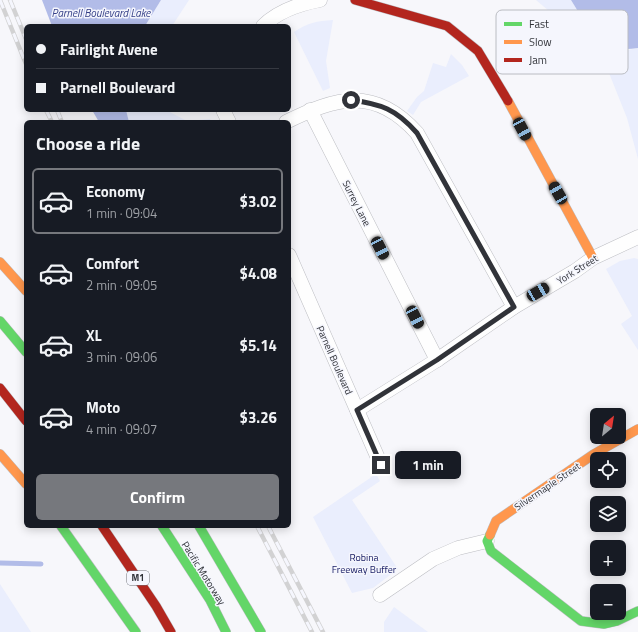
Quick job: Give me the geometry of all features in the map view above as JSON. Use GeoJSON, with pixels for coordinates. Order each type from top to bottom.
{"type":"FeatureCollection","features":[{"type":"Feature","properties":{"kind":"main road"},"geometry":{"type":"LineString","coordinates":[[355,0],[412,14],[447,26],[478,51],[593,258]]}},
{"type":"Feature","properties":{"kind":"main road"},"geometry":{"type":"LineString","coordinates":[[0,262],[24,289]]}},
{"type":"Feature","properties":{"kind":"main road"},"geometry":{"type":"LineString","coordinates":[[0,321],[24,350]]}},
{"type":"Feature","properties":{"kind":"main road"},"geometry":{"type":"LineString","coordinates":[[0,388],[24,418]]}},
{"type":"Feature","properties":{"kind":"main road","name":"Silvermaple Street"},"geometry":{"type":"LineString","coordinates":[[487,541],[496,521],[594,454],[638,429]]}},
{"type":"Feature","properties":{"kind":"main road"},"geometry":{"type":"LineString","coordinates":[[0,454],[24,482]]}},
{"type":"Feature","properties":{"kind":"main road"},"geometry":{"type":"LineString","coordinates":[[62,528],[136,632]]}},
{"type":"Feature","properties":{"kind":"main road","name":"M1"},"geometry":{"type":"LineString","coordinates":[[103,528],[156,606],[171,632]]}},
{"type":"Feature","properties":{"kind":"main road","name":"Pacific Motorway"},"geometry":{"type":"LineString","coordinates":[[163,528],[210,600],[226,632]]}},
{"type":"Feature","properties":{"kind":"main road"},"geometry":{"type":"LineString","coordinates":[[200,528],[262,632]]}},
{"type":"Feature","properties":{"kind":"main road"},"geometry":{"type":"LineString","coordinates":[[487,541],[491,551],[581,621],[595,626],[606,625],[638,611]]}},
{"type":"Feature","properties":{"kind":"street"},"geometry":{"type":"LineString","coordinates":[[266,24],[280,13],[297,5],[320,0]]}},
{"type":"Feature","properties":{"kind":"street"},"geometry":{"type":"LineString","coordinates":[[290,120],[310,110],[332,102],[351,100],[389,108],[401,115],[420,138],[514,307]]}},
{"type":"Feature","properties":{"kind":"street","name":"Surrey Lane"},"geometry":{"type":"LineString","coordinates":[[310,110],[437,360]]}},
{"type":"Feature","properties":{"kind":"street","name":"York Street"},"geometry":{"type":"LineString","coordinates":[[357,410],[437,360],[514,307],[576,271],[593,258],[638,237]]}},
{"type":"Feature","properties":{"kind":"street","name":"Parnell Boulevard"},"geometry":{"type":"LineString","coordinates":[[291,260],[381,465]]}},
{"type":"Feature","properties":{"kind":"street"},"geometry":{"type":"LineString","coordinates":[[380,595],[433,559],[458,548],[487,541]]}},
{"type":"Feature","properties":{"kind":"green space"},"geometry":{"type":"Polygon","coordinates":[[[161,0],[189,0],[173,24],[146,24],[161,0]]]}},
{"type":"Feature","properties":{"kind":"green space"},"geometry":{"type":"Polygon","coordinates":[[[536,0],[571,0],[577,10],[548,10],[536,0]]]}},
{"type":"Feature","properties":{"kind":"green space"},"geometry":{"type":"Polygon","coordinates":[[[333,20],[326,61],[330,88],[323,91],[294,32],[303,26],[312,23],[333,20]]]}},
{"type":"Feature","properties":{"kind":"green space"},"geometry":{"type":"Polygon","coordinates":[[[638,48],[638,159],[627,118],[609,74],[628,74],[628,50],[638,48]]]}},
{"type":"Feature","properties":{"kind":"green space"},"geometry":{"type":"Polygon","coordinates":[[[451,54],[462,65],[469,76],[421,102],[413,115],[407,111],[417,97],[424,91],[433,63],[446,67],[451,54]]]}},
{"type":"Feature","properties":{"kind":"green space"},"geometry":{"type":"Polygon","coordinates":[[[126,112],[170,112],[185,120],[128,120],[126,112]]]}},
{"type":"Feature","properties":{"kind":"green space"},"geometry":{"type":"Polygon","coordinates":[[[634,258],[638,259],[638,350],[621,324],[632,316],[606,269],[620,261],[634,258]]]}},
{"type":"Feature","properties":{"kind":"green space","name":"Robina Freeway Buffer"},"geometry":{"type":"Polygon","coordinates":[[[376,474],[380,481],[352,500],[398,569],[373,588],[352,593],[313,517],[376,474]]]}},
{"type":"Feature","properties":{"kind":"green space"},"geometry":{"type":"Polygon","coordinates":[[[0,584],[31,632],[0,632],[0,584]]]}},
{"type":"Feature","properties":{"kind":"green space"},"geometry":{"type":"Polygon","coordinates":[[[394,607],[428,632],[384,632],[384,622],[394,607]]]}},
{"type":"Feature","properties":{"kind":"water","name":"Parnell Boulevard Lake"},"geometry":{"type":"Polygon","coordinates":[[[42,0],[161,0],[146,24],[51,24],[42,0]]]}},
{"type":"Feature","properties":{"kind":"water"},"geometry":{"type":"Polygon","coordinates":[[[571,0],[638,0],[638,48],[628,49],[628,10],[577,10],[571,0]]]}},
{"type":"Feature","properties":{"kind":"water"},"geometry":{"type":"Polygon","coordinates":[[[93,112],[126,112],[128,120],[98,120],[93,112]]]}},
{"type":"Feature","properties":{"kind":"waterway"},"geometry":{"type":"LineString","coordinates":[[0,563],[41,564]]}},
{"type":"Feature","properties":{"kind":"railway"},"geometry":{"type":"LineString","coordinates":[[0,0],[24,59]]}},
{"type":"Feature","properties":{"kind":"railway"},"geometry":{"type":"LineString","coordinates":[[10,0],[24,34]]}},
{"type":"Feature","properties":{"kind":"railway"},"geometry":{"type":"LineString","coordinates":[[47,112],[51,120]]}},
{"type":"Feature","properties":{"kind":"railway"},"geometry":{"type":"LineString","coordinates":[[58,112],[61,120]]}},
{"type":"Feature","properties":{"kind":"railway"},"geometry":{"type":"LineString","coordinates":[[258,528],[312,632]]}},
{"type":"Feature","properties":{"kind":"railway"},"geometry":{"type":"LineString","coordinates":[[269,528],[323,632]]}},
{"type":"Feature","properties":{"kind":"traffic: fast"},"geometry":{"type":"LineString","coordinates":[[0,321],[24,350]]}},
{"type":"Feature","properties":{"kind":"traffic: fast"},"geometry":{"type":"LineString","coordinates":[[62,528],[136,632]]}},
{"type":"Feature","properties":{"kind":"traffic: fast"},"geometry":{"type":"LineString","coordinates":[[163,528],[210,600],[226,632]]}},
{"type":"Feature","properties":{"kind":"traffic: fast"},"geometry":{"type":"LineString","coordinates":[[200,528],[261,632]]}},
{"type":"Feature","properties":{"kind":"traffic: fast"},"geometry":{"type":"LineString","coordinates":[[490,535],[487,541],[491,551],[581,621],[604,624],[617,621],[638,611]]}},
{"type":"Feature","properties":{"kind":"traffic: slow"},"geometry":{"type":"LineString","coordinates":[[508,101],[593,258]]}},
{"type":"Feature","properties":{"kind":"traffic: slow"},"geometry":{"type":"LineString","coordinates":[[0,262],[24,289]]}},
{"type":"Feature","properties":{"kind":"traffic: slow"},"geometry":{"type":"LineString","coordinates":[[490,535],[496,521],[594,454],[638,429]]}},
{"type":"Feature","properties":{"kind":"traffic: slow"},"geometry":{"type":"LineString","coordinates":[[0,454],[24,482]]}},
{"type":"Feature","properties":{"kind":"traffic: jam"},"geometry":{"type":"LineString","coordinates":[[355,0],[447,26],[478,51],[508,101]]}},
{"type":"Feature","properties":{"kind":"traffic: jam"},"geometry":{"type":"LineString","coordinates":[[0,388],[24,418]]}},
{"type":"Feature","properties":{"kind":"traffic: jam"},"geometry":{"type":"LineString","coordinates":[[103,528],[156,606],[171,632]]}},
{"type":"Feature","properties":{"kind":"route"},"geometry":{"type":"LineString","coordinates":[[351,100],[369,102],[389,108],[401,115],[417,133],[514,307],[437,360],[357,410],[381,465]]}}]}
